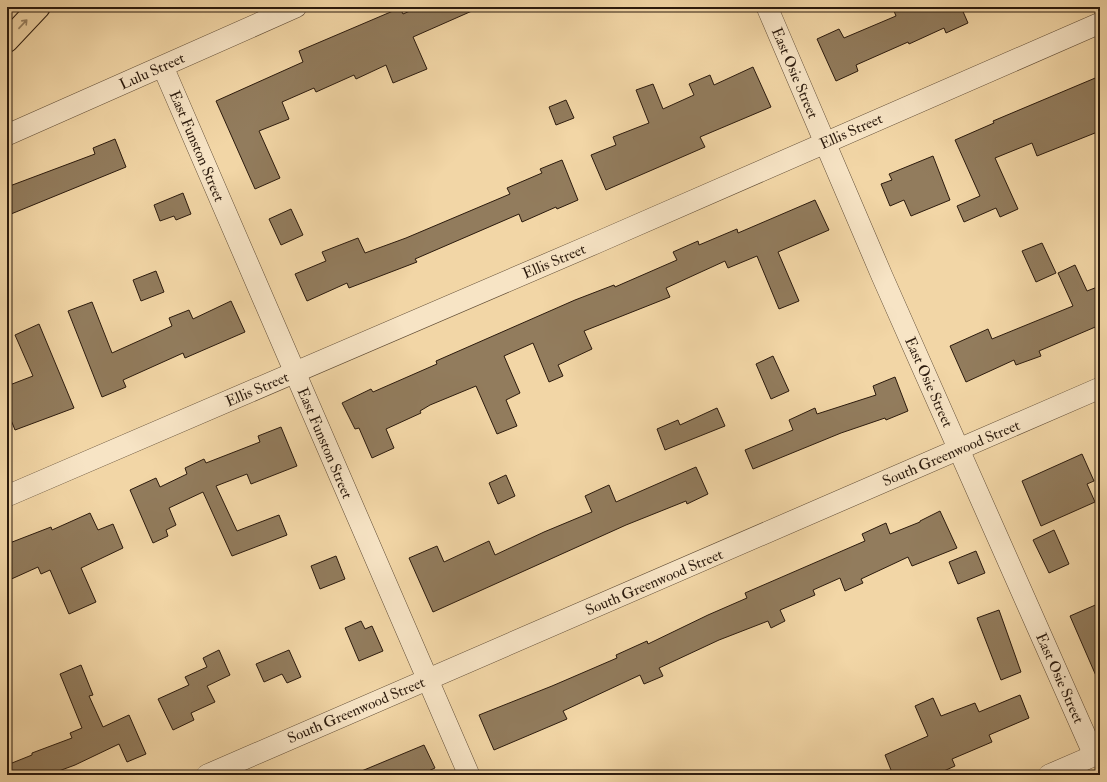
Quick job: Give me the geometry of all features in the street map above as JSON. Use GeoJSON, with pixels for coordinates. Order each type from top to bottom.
{"type":"FeatureCollection","features":[{"type":"Feature","properties":{"kind":"main road"},"geometry":{"type":"LineString","coordinates":[[7,41],[39,7]]}},
{"type":"Feature","properties":{"kind":"street","name":"Lulu Street"},"geometry":{"type":"LineString","coordinates":[[7,135],[296,7]]}},
{"type":"Feature","properties":{"kind":"street","name":"East Osie Street"},"geometry":{"type":"LineString","coordinates":[[767,7],[959,450],[1097,754]]}},
{"type":"Feature","properties":{"kind":"street","name":"Ellis Street"},"geometry":{"type":"LineString","coordinates":[[7,496],[1100,23]]}},
{"type":"Feature","properties":{"kind":"street","name":"East Funston Street"},"geometry":{"type":"LineString","coordinates":[[163,67],[469,775]]}},
{"type":"Feature","properties":{"kind":"street","name":"South Greenwood Street"},"geometry":{"type":"LineString","coordinates":[[207,775],[1100,388]]}},
{"type":"Feature","properties":{"kind":"street"},"geometry":{"type":"LineString","coordinates":[[1049,775],[1097,754]]}},
{"type":"Feature","properties":{"kind":"building"},"geometry":{"type":"Polygon","coordinates":[[[419,7],[481,7],[413,37],[427,69],[393,83],[386,65],[356,79],[354,75],[316,92],[314,88],[282,102],[289,119],[259,131],[280,178],[255,189],[216,101],[303,62],[299,51],[400,8],[403,14],[419,7]]]}},
{"type":"Feature","properties":{"kind":"building"},"geometry":{"type":"Polygon","coordinates":[[[902,7],[961,7],[968,23],[946,33],[944,28],[909,44],[908,42],[856,65],[858,71],[836,81],[817,39],[839,29],[844,38],[896,16],[894,11],[902,7]]]}},
{"type":"Feature","properties":{"kind":"building"},"geometry":{"type":"Polygon","coordinates":[[[753,67],[771,107],[700,137],[705,147],[606,190],[591,155],[616,145],[613,137],[649,123],[636,90],[653,84],[663,109],[694,95],[689,84],[710,75],[714,85],[753,67]]]}},
{"type":"Feature","properties":{"kind":"building"},"geometry":{"type":"Polygon","coordinates":[[[1100,76],[1100,131],[1037,156],[1032,143],[995,158],[1018,209],[1000,217],[996,208],[964,222],[957,206],[980,196],[955,140],[994,123],[993,121],[1100,76]]]}},
{"type":"Feature","properties":{"kind":"building"},"geometry":{"type":"Polygon","coordinates":[[[566,100],[574,118],[556,125],[549,107],[566,100]]]}},
{"type":"Feature","properties":{"kind":"building"},"geometry":{"type":"Polygon","coordinates":[[[115,139],[126,167],[11,214],[7,204],[7,187],[95,154],[93,148],[115,139]]]}},
{"type":"Feature","properties":{"kind":"building"},"geometry":{"type":"Polygon","coordinates":[[[933,156],[950,200],[911,216],[904,200],[890,206],[881,184],[892,180],[889,174],[933,156]]]}},
{"type":"Feature","properties":{"kind":"building"},"geometry":{"type":"Polygon","coordinates":[[[562,160],[578,200],[557,209],[556,207],[522,222],[519,214],[415,259],[417,262],[349,288],[347,283],[307,301],[295,274],[326,261],[322,252],[358,238],[365,253],[406,238],[510,194],[507,188],[542,173],[540,169],[562,160]]]}},
{"type":"Feature","properties":{"kind":"building"},"geometry":{"type":"Polygon","coordinates":[[[183,193],[191,214],[176,220],[174,216],[160,221],[154,205],[183,193]]]}},
{"type":"Feature","properties":{"kind":"building"},"geometry":{"type":"Polygon","coordinates":[[[815,200],[829,230],[778,252],[799,301],[779,309],[757,256],[728,268],[725,261],[666,288],[670,297],[584,331],[592,349],[558,365],[563,376],[549,382],[533,343],[504,356],[520,393],[506,400],[517,426],[497,434],[476,386],[430,405],[420,411],[421,413],[386,429],[394,448],[372,458],[359,428],[355,429],[342,403],[371,389],[373,392],[437,364],[436,361],[575,300],[614,285],[615,287],[677,260],[673,252],[698,241],[699,245],[737,229],[738,233],[815,200]]]}},
{"type":"Feature","properties":{"kind":"building"},"geometry":{"type":"Polygon","coordinates":[[[291,209],[303,235],[281,245],[269,219],[291,209]]]}},
{"type":"Feature","properties":{"kind":"building"},"geometry":{"type":"Polygon","coordinates":[[[1042,243],[1056,273],[1036,282],[1022,251],[1042,243]]]}},
{"type":"Feature","properties":{"kind":"building"},"geometry":{"type":"Polygon","coordinates":[[[1075,265],[1087,291],[1100,286],[1100,325],[1039,351],[1041,356],[1016,365],[1014,360],[966,382],[950,346],[988,329],[992,339],[1073,306],[1058,273],[1075,265]]]}},
{"type":"Feature","properties":{"kind":"building"},"geometry":{"type":"Polygon","coordinates":[[[156,271],[164,292],[141,301],[133,280],[156,271]]]}},
{"type":"Feature","properties":{"kind":"building"},"geometry":{"type":"Polygon","coordinates":[[[231,301],[245,332],[185,358],[183,353],[123,380],[126,387],[102,397],[68,311],[92,302],[112,353],[172,326],[169,318],[189,310],[193,319],[231,301]]]}},
{"type":"Feature","properties":{"kind":"building"},"geometry":{"type":"Polygon","coordinates":[[[39,324],[74,408],[15,430],[7,410],[7,386],[33,376],[15,335],[39,324]]]}},
{"type":"Feature","properties":{"kind":"building"},"geometry":{"type":"Polygon","coordinates":[[[773,356],[789,391],[771,399],[756,364],[773,356]]]}},
{"type":"Feature","properties":{"kind":"building"},"geometry":{"type":"Polygon","coordinates":[[[895,377],[908,411],[886,420],[885,418],[841,433],[753,469],[745,450],[793,430],[789,420],[815,408],[817,414],[876,395],[873,386],[895,377]]]}},
{"type":"Feature","properties":{"kind":"building"},"geometry":{"type":"Polygon","coordinates":[[[717,408],[725,426],[665,450],[657,429],[678,420],[680,425],[717,408]]]}},
{"type":"Feature","properties":{"kind":"building"},"geometry":{"type":"Polygon","coordinates":[[[281,427],[297,466],[251,484],[247,474],[216,486],[237,531],[279,515],[287,535],[232,556],[203,492],[169,508],[176,525],[166,530],[168,536],[153,543],[130,490],[156,478],[160,487],[187,474],[185,468],[204,459],[206,463],[260,442],[258,436],[281,427]]]}},
{"type":"Feature","properties":{"kind":"building"},"geometry":{"type":"Polygon","coordinates":[[[1082,454],[1094,481],[1087,484],[1095,502],[1041,526],[1022,481],[1082,454]]]}},
{"type":"Feature","properties":{"kind":"building"},"geometry":{"type":"Polygon","coordinates":[[[696,467],[708,494],[687,504],[686,501],[626,525],[433,612],[409,558],[437,546],[444,562],[489,541],[495,555],[592,512],[585,496],[609,485],[616,502],[696,467]]]}},
{"type":"Feature","properties":{"kind":"building"},"geometry":{"type":"Polygon","coordinates":[[[506,475],[515,496],[498,504],[489,483],[506,475]]]}},
{"type":"Feature","properties":{"kind":"building"},"geometry":{"type":"Polygon","coordinates":[[[940,511],[957,548],[912,566],[908,557],[861,579],[863,583],[845,591],[840,578],[813,590],[815,595],[780,610],[785,621],[771,628],[768,621],[719,640],[659,668],[663,676],[644,684],[640,675],[563,711],[567,719],[494,750],[479,715],[617,658],[616,655],[647,641],[648,644],[747,598],[745,593],[865,541],[862,534],[886,523],[890,534],[920,522],[940,511]]]}},
{"type":"Feature","properties":{"kind":"building"},"geometry":{"type":"Polygon","coordinates":[[[90,513],[98,530],[113,524],[123,548],[81,568],[96,602],[69,614],[50,570],[41,574],[38,567],[7,581],[7,544],[51,527],[52,530],[90,513]]]}},
{"type":"Feature","properties":{"kind":"building"},"geometry":{"type":"Polygon","coordinates":[[[1054,530],[1069,564],[1049,573],[1033,540],[1054,530]]]}},
{"type":"Feature","properties":{"kind":"building"},"geometry":{"type":"Polygon","coordinates":[[[976,551],[985,573],[958,584],[949,562],[976,551]]]}},
{"type":"Feature","properties":{"kind":"building"},"geometry":{"type":"Polygon","coordinates":[[[336,556],[345,579],[320,589],[311,566],[336,556]]]}},
{"type":"Feature","properties":{"kind":"building"},"geometry":{"type":"Polygon","coordinates":[[[1100,603],[1100,685],[1070,616],[1100,603]]]}},
{"type":"Feature","properties":{"kind":"building"},"geometry":{"type":"Polygon","coordinates":[[[999,610],[1021,672],[1001,680],[977,618],[999,610]]]}},
{"type":"Feature","properties":{"kind":"building"},"geometry":{"type":"Polygon","coordinates":[[[361,621],[365,629],[372,626],[383,651],[359,661],[345,628],[361,621]]]}},
{"type":"Feature","properties":{"kind":"building"},"geometry":{"type":"Polygon","coordinates":[[[219,650],[230,675],[207,686],[215,702],[191,713],[194,720],[173,730],[158,699],[189,685],[185,677],[207,667],[203,658],[219,650]]]}},
{"type":"Feature","properties":{"kind":"building"},"geometry":{"type":"Polygon","coordinates":[[[289,650],[301,677],[287,683],[282,674],[264,682],[256,664],[289,650]]]}},
{"type":"Feature","properties":{"kind":"building"},"geometry":{"type":"Polygon","coordinates":[[[81,665],[93,695],[89,696],[103,727],[129,715],[146,754],[127,762],[119,744],[75,765],[48,775],[7,775],[7,765],[32,755],[32,753],[72,738],[70,733],[82,728],[60,674],[81,665]]]}},
{"type":"Feature","properties":{"kind":"building"},"geometry":{"type":"Polygon","coordinates":[[[1020,695],[1029,718],[989,735],[992,742],[952,759],[955,766],[935,775],[893,775],[885,755],[928,736],[915,706],[933,698],[941,716],[975,703],[979,712],[1020,695]]]}},
{"type":"Feature","properties":{"kind":"building"},"geometry":{"type":"Polygon","coordinates":[[[424,745],[435,768],[420,775],[352,775],[424,745]]]}}]}
